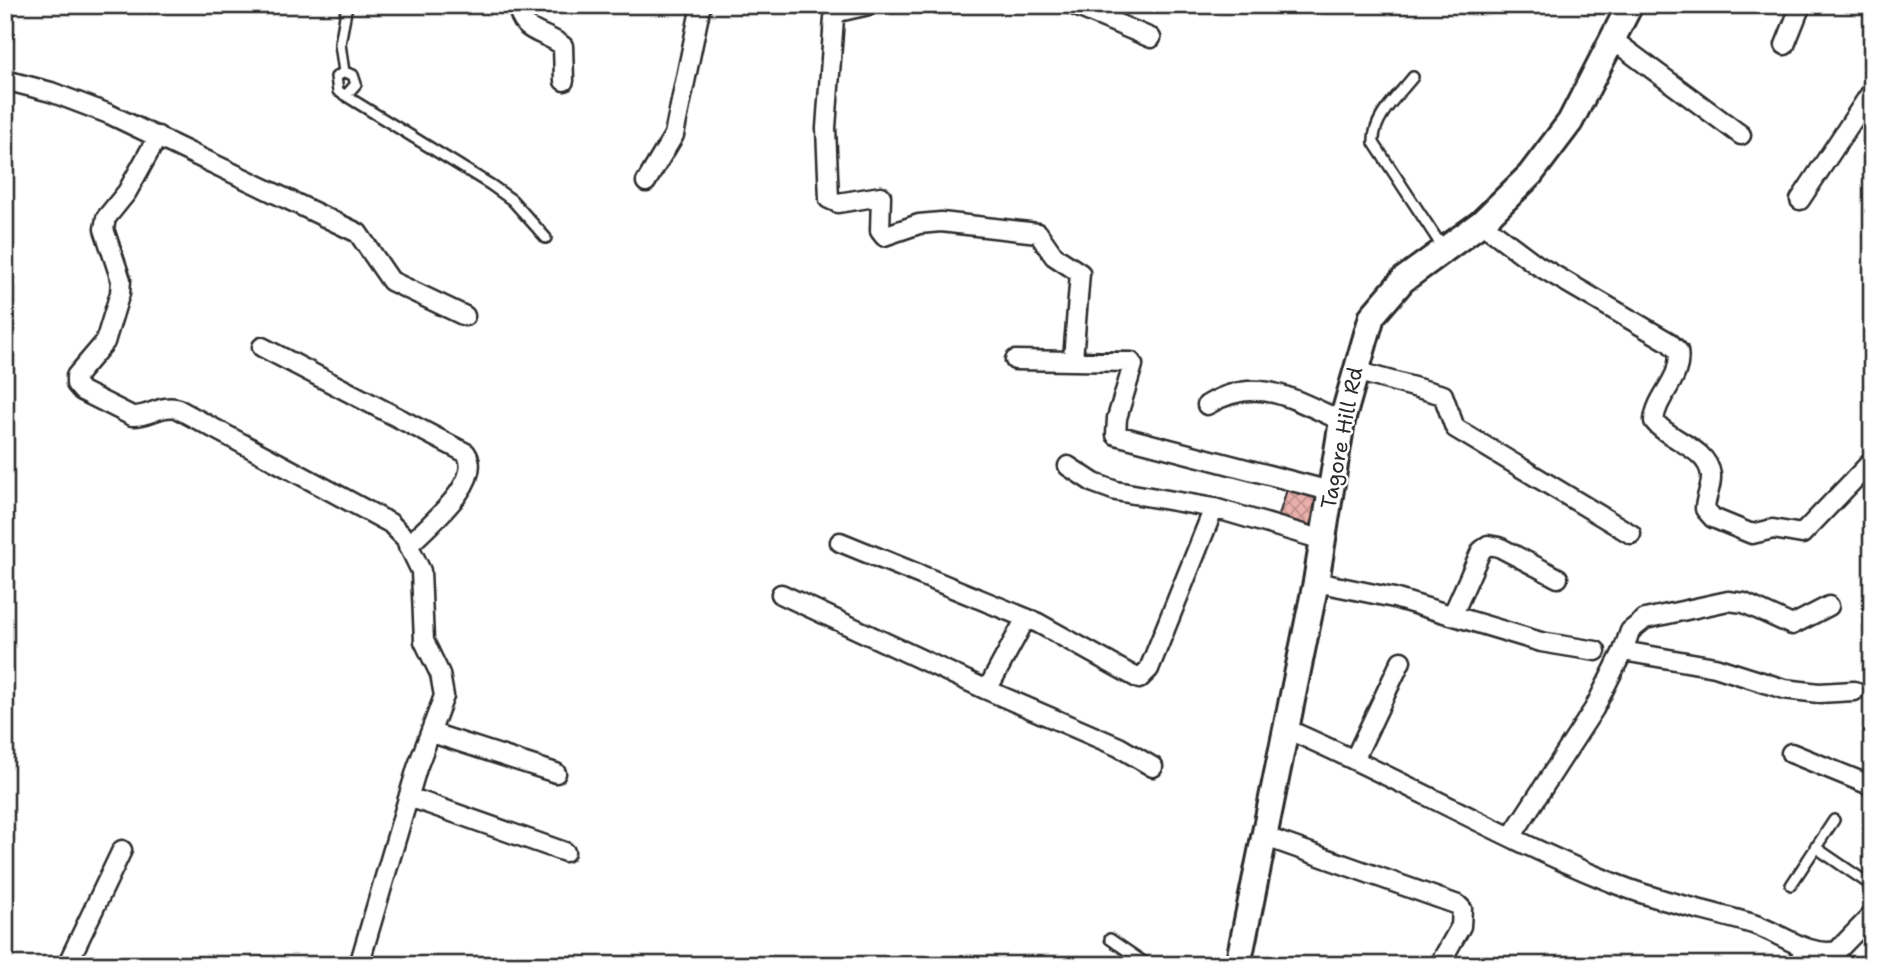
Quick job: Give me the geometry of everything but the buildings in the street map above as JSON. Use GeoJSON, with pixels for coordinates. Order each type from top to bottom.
{"type":"FeatureCollection","features":[{"type":"Feature","properties":{"kind":"main road","name":"Tagore Hill Rd"},"geometry":{"type":"LineString","coordinates":[[1238,965],[1266,837],[1284,728],[1316,582],[1342,421],[1372,316],[1402,280],[1481,223],[1530,175],[1570,122],[1630,5]]}},
{"type":"Feature","properties":{"kind":"street"},"geometry":{"type":"LineString","coordinates":[[517,5],[520,20],[526,27],[563,46],[564,81]]}},
{"type":"Feature","properties":{"kind":"street"},"geometry":{"type":"LineString","coordinates":[[646,182],[674,135],[701,5]]}},
{"type":"Feature","properties":{"kind":"street"},"geometry":{"type":"LineString","coordinates":[[869,5],[841,11],[834,18],[826,128],[829,199],[838,202],[881,196],[880,231],[884,236],[919,224],[941,222],[1038,233],[1054,256],[1080,273],[1073,359]]}},
{"type":"Feature","properties":{"kind":"street"},"geometry":{"type":"LineString","coordinates":[[1073,5],[1151,38]]}},
{"type":"Feature","properties":{"kind":"street"},"geometry":{"type":"LineString","coordinates":[[1785,45],[1801,5]]}},
{"type":"Feature","properties":{"kind":"street"},"geometry":{"type":"LineString","coordinates":[[1613,40],[1741,135]]}},
{"type":"Feature","properties":{"kind":"street"},"geometry":{"type":"LineString","coordinates":[[5,80],[69,98],[158,136],[358,233],[391,281],[465,316]]}},
{"type":"Feature","properties":{"kind":"street"},"geometry":{"type":"LineString","coordinates":[[1800,200],[1872,91]]}},
{"type":"Feature","properties":{"kind":"street"},"geometry":{"type":"LineString","coordinates":[[158,136],[127,192],[106,218],[104,229],[121,281],[120,293],[105,342],[76,376],[76,384],[82,391],[132,416],[148,414],[160,407],[176,408],[390,523],[401,533],[421,571],[424,641],[444,686],[442,705],[409,797],[359,965]]}},
{"type":"Feature","properties":{"kind":"street"},"geometry":{"type":"LineString","coordinates":[[1481,223],[1537,265],[1669,342],[1678,351],[1677,372],[1655,409],[1654,421],[1659,428],[1697,452],[1706,463],[1711,474],[1705,509],[1713,519],[1752,534],[1773,529],[1802,534],[1872,461]]}},
{"type":"Feature","properties":{"kind":"street"},"geometry":{"type":"LineString","coordinates":[[262,347],[466,453],[471,464],[467,484],[410,549]]}},
{"type":"Feature","properties":{"kind":"street"},"geometry":{"type":"LineString","coordinates":[[1015,360],[1073,359],[1133,364],[1117,418],[1115,432],[1118,435],[1330,491]]}},
{"type":"Feature","properties":{"kind":"street"},"geometry":{"type":"LineString","coordinates":[[1355,371],[1443,395],[1455,428],[1631,534]]}},
{"type":"Feature","properties":{"kind":"street"},"geometry":{"type":"LineString","coordinates":[[1207,404],[1224,394],[1264,390],[1342,421]]}},
{"type":"Feature","properties":{"kind":"street"},"geometry":{"type":"LineString","coordinates":[[1069,466],[1094,483],[1116,491],[1214,508],[1323,540]]}},
{"type":"Feature","properties":{"kind":"street"},"geometry":{"type":"LineString","coordinates":[[840,542],[1026,618],[1129,676],[1143,678],[1183,590],[1214,508]]}},
{"type":"Feature","properties":{"kind":"street"},"geometry":{"type":"LineString","coordinates":[[1453,614],[1481,551],[1488,545],[1559,578]]}},
{"type":"Feature","properties":{"kind":"street"},"geometry":{"type":"LineString","coordinates":[[1316,582],[1453,614],[1541,642],[1596,651]]}},
{"type":"Feature","properties":{"kind":"street"},"geometry":{"type":"LineString","coordinates":[[781,594],[987,690],[1119,747],[1153,767]]}},
{"type":"Feature","properties":{"kind":"street"},"geometry":{"type":"LineString","coordinates":[[1511,837],[1594,709],[1630,631],[1645,619],[1737,601],[1793,625],[1829,606]]}},
{"type":"Feature","properties":{"kind":"street"},"geometry":{"type":"LineString","coordinates":[[987,690],[1026,618]]}},
{"type":"Feature","properties":{"kind":"street"},"geometry":{"type":"LineString","coordinates":[[1623,651],[1715,667],[1784,689],[1819,693],[1854,691]]}},
{"type":"Feature","properties":{"kind":"street"},"geometry":{"type":"LineString","coordinates":[[1355,758],[1401,661]]}},
{"type":"Feature","properties":{"kind":"street"},"geometry":{"type":"LineString","coordinates":[[1284,728],[1355,758],[1511,837],[1653,899],[1755,925],[1827,953],[1837,951],[1872,915]]}},
{"type":"Feature","properties":{"kind":"street"},"geometry":{"type":"LineString","coordinates":[[432,733],[556,773]]}},
{"type":"Feature","properties":{"kind":"street"},"geometry":{"type":"LineString","coordinates":[[1791,753],[1872,786]]}},
{"type":"Feature","properties":{"kind":"street"},"geometry":{"type":"LineString","coordinates":[[409,797],[565,852]]}},
{"type":"Feature","properties":{"kind":"street"},"geometry":{"type":"LineString","coordinates":[[1266,837],[1458,905],[1462,909],[1463,920],[1439,965]]}},
{"type":"Feature","properties":{"kind":"street"},"geometry":{"type":"LineString","coordinates":[[66,965],[122,849]]}},
{"type":"Feature","properties":{"kind":"lane"},"geometry":{"type":"LineString","coordinates":[[346,5],[340,44],[344,72],[336,77],[335,87],[512,200],[546,238]]}},
{"type":"Feature","properties":{"kind":"lane"},"geometry":{"type":"LineString","coordinates":[[1413,77],[1380,119],[1375,129],[1374,143],[1444,250]]}},
{"type":"Feature","properties":{"kind":"lane"},"geometry":{"type":"LineString","coordinates":[[1791,885],[1834,820]]}},
{"type":"Feature","properties":{"kind":"lane"},"geometry":{"type":"LineString","coordinates":[[1815,847],[1872,886]]}},
{"type":"Feature","properties":{"kind":"lane"},"geometry":{"type":"LineString","coordinates":[[1110,939],[1148,965]]}},
{"type":"Feature","properties":{"kind":"lane"},"geometry":{"type":"LineString","coordinates":[[1790,965],[1804,946]]}},
{"type":"Feature","properties":{"kind":"path"},"geometry":{"type":"LineString","coordinates":[[249,965],[262,957],[333,965]]}}]}
